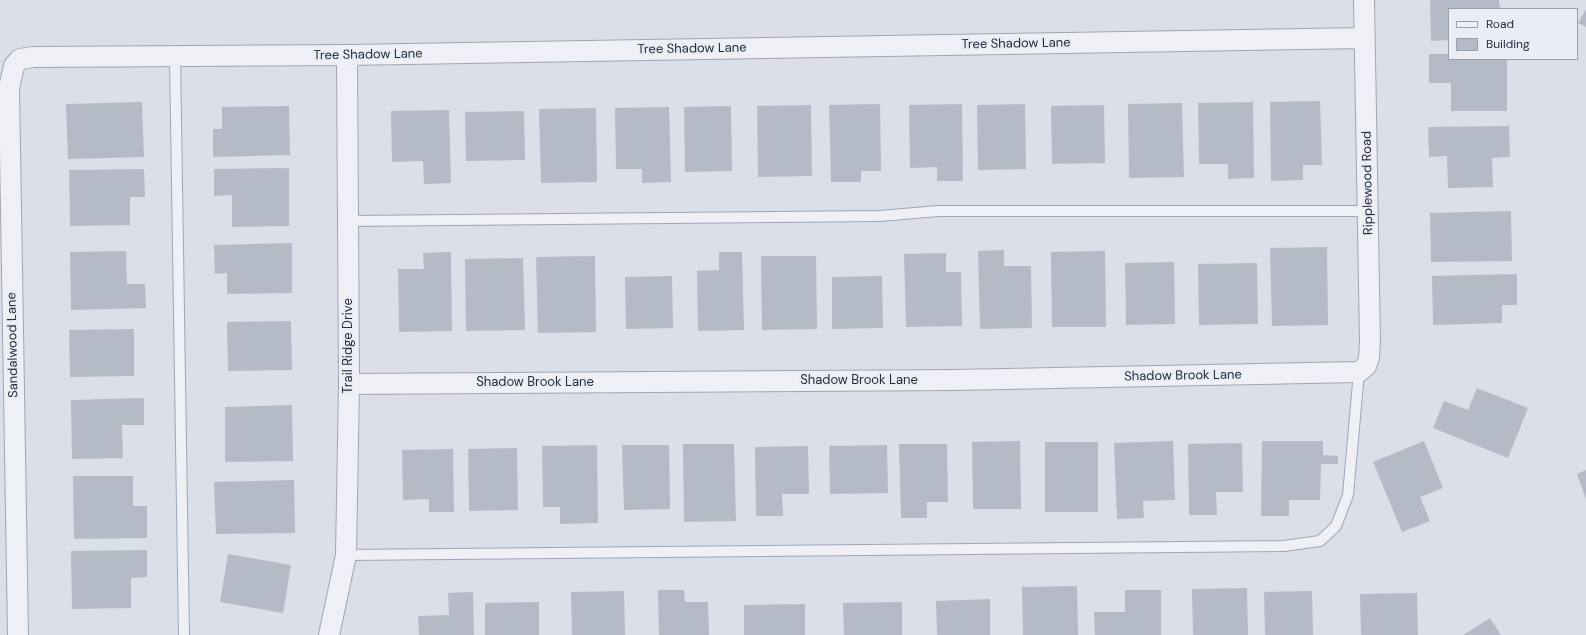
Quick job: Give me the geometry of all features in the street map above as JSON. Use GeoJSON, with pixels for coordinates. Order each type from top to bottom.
{"type":"FeatureCollection","features":[{"type":"Feature","properties":{"kind":"street","name":"Ripplewood Road"},"geometry":{"type":"LineString","coordinates":[[1363,369],[1369,358],[1370,342],[1369,211],[1364,0]]}},
{"type":"Feature","properties":{"kind":"street","name":"Tree Shadow Lane"},"geometry":{"type":"LineString","coordinates":[[20,59],[33,57],[347,55],[1364,38]]}},
{"type":"Feature","properties":{"kind":"street","name":"Trail Ridge Drive"},"geometry":{"type":"LineString","coordinates":[[329,635],[346,555],[349,384],[347,55]]}},
{"type":"Feature","properties":{"kind":"street","name":"Sandalwood Lane"},"geometry":{"type":"LineString","coordinates":[[18,635],[9,88],[14,66],[20,59]]}},
{"type":"Feature","properties":{"kind":"street","name":"Shadow Brook Lane"},"geometry":{"type":"LineString","coordinates":[[349,384],[954,380],[1363,369]]}},
{"type":"Feature","properties":{"kind":"lane"},"geometry":{"type":"LineString","coordinates":[[175,56],[184,635]]}},
{"type":"Feature","properties":{"kind":"lane"},"geometry":{"type":"LineString","coordinates":[[349,221],[880,216],[938,211],[1369,211]]}},
{"type":"Feature","properties":{"kind":"lane"},"geometry":{"type":"LineString","coordinates":[[346,555],[1284,546],[1320,541],[1336,526],[1348,495],[1363,369]]}},
{"type":"Feature","properties":{"kind":"building"},"geometry":{"type":"Polygon","coordinates":[[[1430,0],[1499,0],[1500,8],[1448,8],[1448,40],[1431,41],[1430,0]]]}},
{"type":"Feature","properties":{"kind":"building"},"geometry":{"type":"Polygon","coordinates":[[[1586,9],[1586,27],[1578,23],[1586,9]]]}},
{"type":"Feature","properties":{"kind":"building"},"geometry":{"type":"Polygon","coordinates":[[[1429,54],[1448,54],[1448,60],[1507,60],[1507,111],[1451,111],[1451,83],[1429,83],[1429,54]]]}},
{"type":"Feature","properties":{"kind":"building"},"geometry":{"type":"Polygon","coordinates":[[[1320,101],[1322,165],[1303,165],[1303,180],[1271,181],[1270,102],[1320,101]]]}},
{"type":"Feature","properties":{"kind":"building"},"geometry":{"type":"Polygon","coordinates":[[[142,102],[144,157],[68,159],[66,104],[142,102]]]}},
{"type":"Feature","properties":{"kind":"building"},"geometry":{"type":"Polygon","coordinates":[[[1253,102],[1254,178],[1228,179],[1228,164],[1199,164],[1198,103],[1253,102]]]}},
{"type":"Feature","properties":{"kind":"building"},"geometry":{"type":"Polygon","coordinates":[[[1182,103],[1184,177],[1129,178],[1128,104],[1182,103]]]}},
{"type":"Feature","properties":{"kind":"building"},"geometry":{"type":"Polygon","coordinates":[[[880,104],[881,171],[861,171],[861,182],[831,182],[829,105],[880,104]]]}},
{"type":"Feature","properties":{"kind":"building"},"geometry":{"type":"Polygon","coordinates":[[[962,104],[963,181],[937,181],[937,167],[910,168],[909,105],[962,104]]]}},
{"type":"Feature","properties":{"kind":"building"},"geometry":{"type":"Polygon","coordinates":[[[1025,104],[1026,169],[978,170],[977,105],[1025,104]]]}},
{"type":"Feature","properties":{"kind":"building"},"geometry":{"type":"Polygon","coordinates":[[[811,105],[812,176],[758,177],[757,106],[811,105]]]}},
{"type":"Feature","properties":{"kind":"building"},"geometry":{"type":"Polygon","coordinates":[[[1104,105],[1105,163],[1052,164],[1051,106],[1104,105]]]}},
{"type":"Feature","properties":{"kind":"building"},"geometry":{"type":"Polygon","coordinates":[[[289,106],[290,155],[213,157],[213,129],[222,129],[222,107],[289,106]]]}},
{"type":"Feature","properties":{"kind":"building"},"geometry":{"type":"Polygon","coordinates":[[[731,106],[732,171],[685,172],[684,107],[731,106]]]}},
{"type":"Feature","properties":{"kind":"building"},"geometry":{"type":"Polygon","coordinates":[[[669,107],[671,182],[642,183],[642,169],[616,169],[615,108],[669,107]]]}},
{"type":"Feature","properties":{"kind":"building"},"geometry":{"type":"Polygon","coordinates":[[[596,108],[597,182],[541,183],[539,109],[596,108]]]}},
{"type":"Feature","properties":{"kind":"building"},"geometry":{"type":"Polygon","coordinates":[[[449,110],[451,183],[424,184],[423,161],[392,162],[391,111],[449,110]]]}},
{"type":"Feature","properties":{"kind":"building"},"geometry":{"type":"Polygon","coordinates":[[[524,111],[525,160],[466,161],[465,112],[524,111]]]}},
{"type":"Feature","properties":{"kind":"building"},"geometry":{"type":"Polygon","coordinates":[[[1509,126],[1510,157],[1492,158],[1493,187],[1448,188],[1447,156],[1429,157],[1428,127],[1509,126]]]}},
{"type":"Feature","properties":{"kind":"building"},"geometry":{"type":"Polygon","coordinates":[[[289,168],[289,226],[232,227],[232,195],[214,196],[214,169],[289,168]]]}},
{"type":"Feature","properties":{"kind":"building"},"geometry":{"type":"Polygon","coordinates":[[[144,169],[145,197],[130,197],[130,225],[70,226],[69,170],[144,169]]]}},
{"type":"Feature","properties":{"kind":"building"},"geometry":{"type":"Polygon","coordinates":[[[1511,211],[1512,261],[1431,262],[1430,213],[1511,211]]]}},
{"type":"Feature","properties":{"kind":"building"},"geometry":{"type":"Polygon","coordinates":[[[292,243],[292,293],[227,294],[227,273],[215,274],[214,245],[292,243]]]}},
{"type":"Feature","properties":{"kind":"building"},"geometry":{"type":"Polygon","coordinates":[[[1327,247],[1328,325],[1272,326],[1270,248],[1327,247]]]}},
{"type":"Feature","properties":{"kind":"building"},"geometry":{"type":"Polygon","coordinates":[[[1004,250],[1004,266],[1031,266],[1032,328],[980,329],[978,251],[1004,250]]]}},
{"type":"Feature","properties":{"kind":"building"},"geometry":{"type":"Polygon","coordinates":[[[126,251],[127,284],[145,284],[146,308],[71,310],[70,252],[126,251]]]}},
{"type":"Feature","properties":{"kind":"building"},"geometry":{"type":"Polygon","coordinates":[[[1105,251],[1106,327],[1052,327],[1051,252],[1105,251]]]}},
{"type":"Feature","properties":{"kind":"building"},"geometry":{"type":"Polygon","coordinates":[[[451,252],[452,331],[399,332],[398,269],[424,269],[423,253],[451,252]]]}},
{"type":"Feature","properties":{"kind":"building"},"geometry":{"type":"Polygon","coordinates":[[[719,252],[742,252],[744,330],[698,331],[697,271],[719,270],[719,252]]]}},
{"type":"Feature","properties":{"kind":"building"},"geometry":{"type":"Polygon","coordinates":[[[946,253],[946,272],[961,272],[962,326],[906,327],[904,254],[946,253]]]}},
{"type":"Feature","properties":{"kind":"building"},"geometry":{"type":"Polygon","coordinates":[[[595,256],[596,332],[538,333],[536,257],[595,256]]]}},
{"type":"Feature","properties":{"kind":"building"},"geometry":{"type":"Polygon","coordinates":[[[761,256],[816,256],[817,329],[762,330],[761,256]]]}},
{"type":"Feature","properties":{"kind":"building"},"geometry":{"type":"Polygon","coordinates":[[[523,258],[525,330],[466,331],[465,259],[523,258]]]}},
{"type":"Feature","properties":{"kind":"building"},"geometry":{"type":"Polygon","coordinates":[[[1174,262],[1175,324],[1126,325],[1125,263],[1174,262]]]}},
{"type":"Feature","properties":{"kind":"building"},"geometry":{"type":"Polygon","coordinates":[[[1257,263],[1258,324],[1199,325],[1198,264],[1257,263]]]}},
{"type":"Feature","properties":{"kind":"building"},"geometry":{"type":"Polygon","coordinates":[[[1517,274],[1517,305],[1502,305],[1502,323],[1433,325],[1432,276],[1517,274]]]}},
{"type":"Feature","properties":{"kind":"building"},"geometry":{"type":"Polygon","coordinates":[[[672,276],[673,328],[626,329],[625,277],[672,276]]]}},
{"type":"Feature","properties":{"kind":"building"},"geometry":{"type":"Polygon","coordinates":[[[882,276],[883,328],[832,329],[832,277],[882,276]]]}},
{"type":"Feature","properties":{"kind":"building"},"geometry":{"type":"Polygon","coordinates":[[[291,321],[292,370],[228,371],[227,322],[291,321]]]}},
{"type":"Feature","properties":{"kind":"building"},"geometry":{"type":"Polygon","coordinates":[[[134,329],[134,376],[70,377],[69,330],[134,329]]]}},
{"type":"Feature","properties":{"kind":"building"},"geometry":{"type":"Polygon","coordinates":[[[1477,388],[1528,408],[1508,458],[1433,428],[1444,401],[1468,410],[1477,388]]]}},
{"type":"Feature","properties":{"kind":"building"},"geometry":{"type":"Polygon","coordinates":[[[144,398],[144,425],[122,425],[123,458],[72,459],[71,400],[144,398]]]}},
{"type":"Feature","properties":{"kind":"building"},"geometry":{"type":"Polygon","coordinates":[[[292,405],[293,461],[225,462],[225,407],[292,405]]]}},
{"type":"Feature","properties":{"kind":"building"},"geometry":{"type":"Polygon","coordinates":[[[1020,441],[1021,509],[973,509],[972,442],[1020,441]]]}},
{"type":"Feature","properties":{"kind":"building"},"geometry":{"type":"Polygon","coordinates":[[[1173,441],[1175,500],[1143,501],[1144,518],[1117,519],[1114,443],[1173,441]]]}},
{"type":"Feature","properties":{"kind":"building"},"geometry":{"type":"Polygon","coordinates":[[[1262,441],[1323,441],[1323,455],[1338,456],[1338,464],[1321,464],[1320,500],[1289,500],[1289,516],[1261,516],[1262,441]]]}},
{"type":"Feature","properties":{"kind":"building"},"geometry":{"type":"Polygon","coordinates":[[[1424,441],[1443,488],[1420,497],[1430,521],[1402,532],[1373,462],[1424,441]]]}},
{"type":"Feature","properties":{"kind":"building"},"geometry":{"type":"Polygon","coordinates":[[[1045,442],[1098,442],[1098,512],[1045,512],[1045,442]]]}},
{"type":"Feature","properties":{"kind":"building"},"geometry":{"type":"Polygon","coordinates":[[[1242,443],[1243,492],[1216,492],[1217,515],[1189,515],[1188,444],[1242,443]]]}},
{"type":"Feature","properties":{"kind":"building"},"geometry":{"type":"Polygon","coordinates":[[[683,444],[734,444],[736,521],[684,522],[683,444]]]}},
{"type":"Feature","properties":{"kind":"building"},"geometry":{"type":"Polygon","coordinates":[[[899,444],[947,444],[948,502],[927,502],[927,518],[901,518],[899,444]]]}},
{"type":"Feature","properties":{"kind":"building"},"geometry":{"type":"Polygon","coordinates":[[[597,445],[598,523],[560,524],[560,507],[543,507],[542,446],[597,445]]]}},
{"type":"Feature","properties":{"kind":"building"},"geometry":{"type":"Polygon","coordinates":[[[622,445],[669,445],[670,509],[624,510],[622,445]]]}},
{"type":"Feature","properties":{"kind":"building"},"geometry":{"type":"Polygon","coordinates":[[[887,445],[888,493],[830,494],[829,446],[887,445]]]}},
{"type":"Feature","properties":{"kind":"building"},"geometry":{"type":"Polygon","coordinates":[[[808,446],[809,494],[782,494],[783,516],[756,516],[755,447],[808,446]]]}},
{"type":"Feature","properties":{"kind":"building"},"geometry":{"type":"Polygon","coordinates":[[[517,448],[518,510],[469,511],[468,449],[517,448]]]}},
{"type":"Feature","properties":{"kind":"building"},"geometry":{"type":"Polygon","coordinates":[[[453,449],[454,512],[429,512],[429,499],[403,500],[402,450],[453,449]]]}},
{"type":"Feature","properties":{"kind":"building"},"geometry":{"type":"Polygon","coordinates":[[[1586,470],[1586,499],[1577,474],[1586,470]]]}},
{"type":"Feature","properties":{"kind":"building"},"geometry":{"type":"Polygon","coordinates":[[[73,476],[133,476],[133,506],[147,506],[147,538],[74,539],[73,476]]]}},
{"type":"Feature","properties":{"kind":"building"},"geometry":{"type":"Polygon","coordinates":[[[294,480],[295,533],[216,534],[214,482],[294,480]]]}},
{"type":"Feature","properties":{"kind":"building"},"geometry":{"type":"Polygon","coordinates":[[[147,550],[147,577],[131,578],[131,608],[72,609],[71,551],[147,550]]]}},
{"type":"Feature","properties":{"kind":"building"},"geometry":{"type":"Polygon","coordinates":[[[228,554],[291,565],[283,613],[220,602],[228,554]]]}},
{"type":"Feature","properties":{"kind":"building"},"geometry":{"type":"Polygon","coordinates":[[[1077,586],[1078,635],[1023,635],[1022,587],[1077,586]]]}},
{"type":"Feature","properties":{"kind":"building"},"geometry":{"type":"Polygon","coordinates":[[[1247,588],[1248,635],[1193,635],[1192,589],[1247,588]]]}},
{"type":"Feature","properties":{"kind":"building"},"geometry":{"type":"Polygon","coordinates":[[[658,590],[684,590],[685,602],[708,602],[709,635],[659,635],[658,590]]]}},
{"type":"Feature","properties":{"kind":"building"},"geometry":{"type":"Polygon","coordinates":[[[1125,590],[1161,590],[1161,635],[1095,635],[1094,612],[1125,612],[1125,590]]]}},
{"type":"Feature","properties":{"kind":"building"},"geometry":{"type":"Polygon","coordinates":[[[624,591],[625,635],[572,635],[571,592],[624,591]]]}},
{"type":"Feature","properties":{"kind":"building"},"geometry":{"type":"Polygon","coordinates":[[[1312,591],[1313,635],[1265,635],[1264,592],[1312,591]]]}},
{"type":"Feature","properties":{"kind":"building"},"geometry":{"type":"Polygon","coordinates":[[[473,592],[474,635],[419,635],[418,616],[449,615],[448,593],[473,592]]]}},
{"type":"Feature","properties":{"kind":"building"},"geometry":{"type":"Polygon","coordinates":[[[1417,593],[1418,635],[1361,635],[1360,594],[1417,593]]]}},
{"type":"Feature","properties":{"kind":"building"},"geometry":{"type":"Polygon","coordinates":[[[990,599],[990,635],[937,635],[936,601],[990,599]]]}},
{"type":"Feature","properties":{"kind":"building"},"geometry":{"type":"Polygon","coordinates":[[[539,602],[539,635],[485,635],[485,603],[539,602]]]}},
{"type":"Feature","properties":{"kind":"building"},"geometry":{"type":"Polygon","coordinates":[[[902,602],[902,635],[844,635],[843,603],[902,602]]]}},
{"type":"Feature","properties":{"kind":"building"},"geometry":{"type":"Polygon","coordinates":[[[805,604],[805,635],[744,635],[744,605],[805,604]]]}},
{"type":"Feature","properties":{"kind":"building"},"geometry":{"type":"Polygon","coordinates":[[[1490,618],[1501,635],[1463,635],[1490,618]]]}}]}
